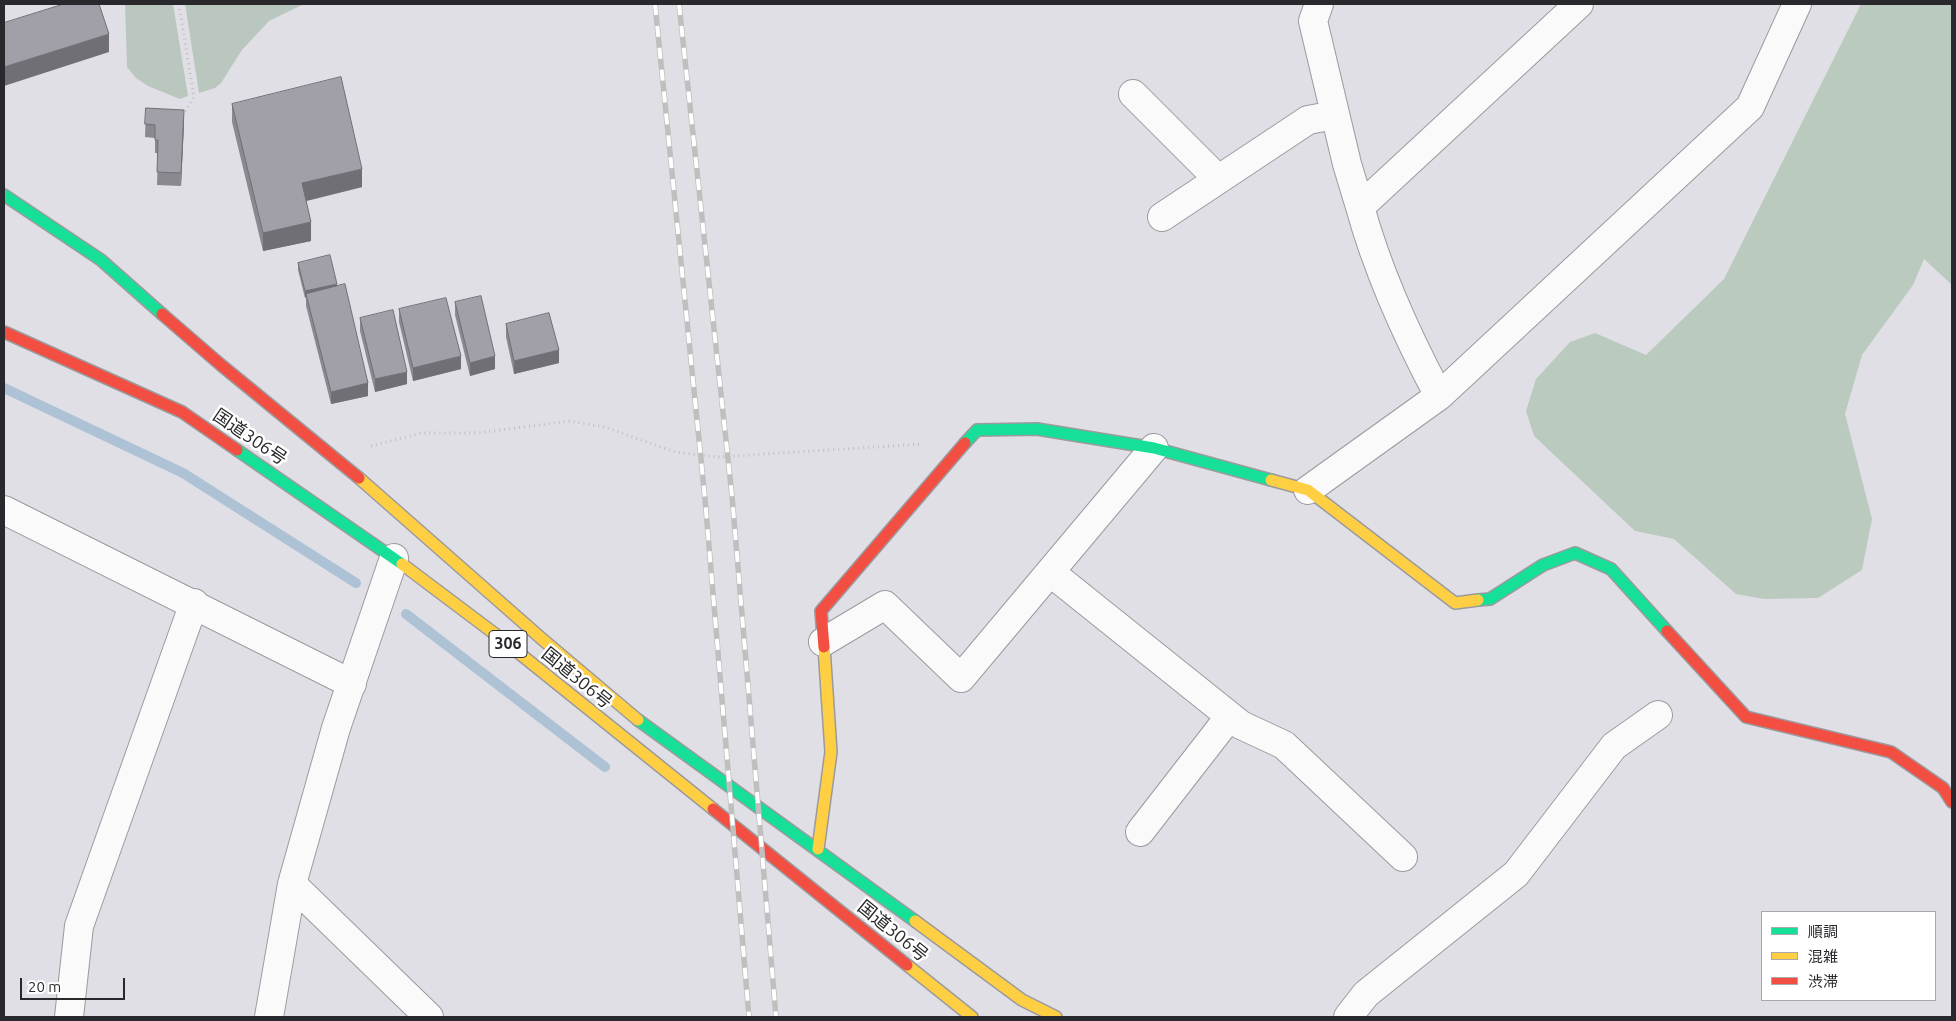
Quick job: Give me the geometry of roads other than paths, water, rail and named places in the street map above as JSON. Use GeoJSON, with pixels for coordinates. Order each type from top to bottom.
{"type":"FeatureCollection","features":[{"type":"Feature","properties":{"kind":"main road"},"geometry":{"type":"LineString","coordinates":[[4,195],[100,260],[221,365],[343,463],[542,639],[642,723],[818,849],[1022,1000],[1056,1017]]}},
{"type":"Feature","properties":{"kind":"main road","name":"国道306号"},"geometry":{"type":"LineString","coordinates":[[4,332],[182,412],[394,558],[499,637],[972,1017]]}},
{"type":"Feature","properties":{"kind":"main road"},"geometry":{"type":"LineString","coordinates":[[818,849],[832,752],[821,611],[977,430],[1037,429],[1154,448],[1308,490],[1455,603],[1490,599],[1543,565],[1575,553],[1611,569],[1746,718],[1891,752],[1943,788],[1952,802]]}},
{"type":"Feature","properties":{"kind":"street"},"geometry":{"type":"LineString","coordinates":[[1319,4],[1313,21],[1335,115],[1360,207],[1377,260],[1418,356],[1439,396]]}},
{"type":"Feature","properties":{"kind":"street"},"geometry":{"type":"LineString","coordinates":[[1360,207],[1579,4]]}},
{"type":"Feature","properties":{"kind":"street"},"geometry":{"type":"LineString","coordinates":[[1308,490],[1439,396],[1750,107],[1798,4]]}},
{"type":"Feature","properties":{"kind":"street"},"geometry":{"type":"LineString","coordinates":[[1133,94],[1218,179]]}},
{"type":"Feature","properties":{"kind":"street"},"geometry":{"type":"LineString","coordinates":[[1162,217],[1308,120],[1335,115]]}},
{"type":"Feature","properties":{"kind":"street"},"geometry":{"type":"LineString","coordinates":[[823,642],[885,604],[960,678],[1154,448]]}},
{"type":"Feature","properties":{"kind":"street"},"geometry":{"type":"LineString","coordinates":[[4,510],[194,603],[352,684]]}},
{"type":"Feature","properties":{"kind":"street"},"geometry":{"type":"LineString","coordinates":[[269,1017],[292,884],[336,728],[394,558]]}},
{"type":"Feature","properties":{"kind":"street"},"geometry":{"type":"LineString","coordinates":[[1050,572],[1241,725],[1284,745],[1403,857]]}},
{"type":"Feature","properties":{"kind":"street"},"geometry":{"type":"LineString","coordinates":[[69,1017],[79,926],[194,603]]}},
{"type":"Feature","properties":{"kind":"street"},"geometry":{"type":"LineString","coordinates":[[1348,1017],[1366,994],[1516,874],[1614,746],[1658,715]]}},
{"type":"Feature","properties":{"kind":"street"},"geometry":{"type":"LineString","coordinates":[[1140,832],[1230,716]]}},
{"type":"Feature","properties":{"kind":"street"},"geometry":{"type":"LineString","coordinates":[[292,884],[429,1017]]}},
{"type":"Feature","properties":{"kind":"waterway"},"geometry":{"type":"LineString","coordinates":[[4,388],[183,473],[356,583]]}},
{"type":"Feature","properties":{"kind":"waterway"},"geometry":{"type":"LineString","coordinates":[[406,614],[605,767]]}},
{"type":"Feature","properties":{"kind":"railway"},"geometry":{"type":"LineString","coordinates":[[655,4],[705,499],[749,1017]]}},
{"type":"Feature","properties":{"kind":"railway"},"geometry":{"type":"LineString","coordinates":[[679,4],[732,496],[776,1017]]}}]}
